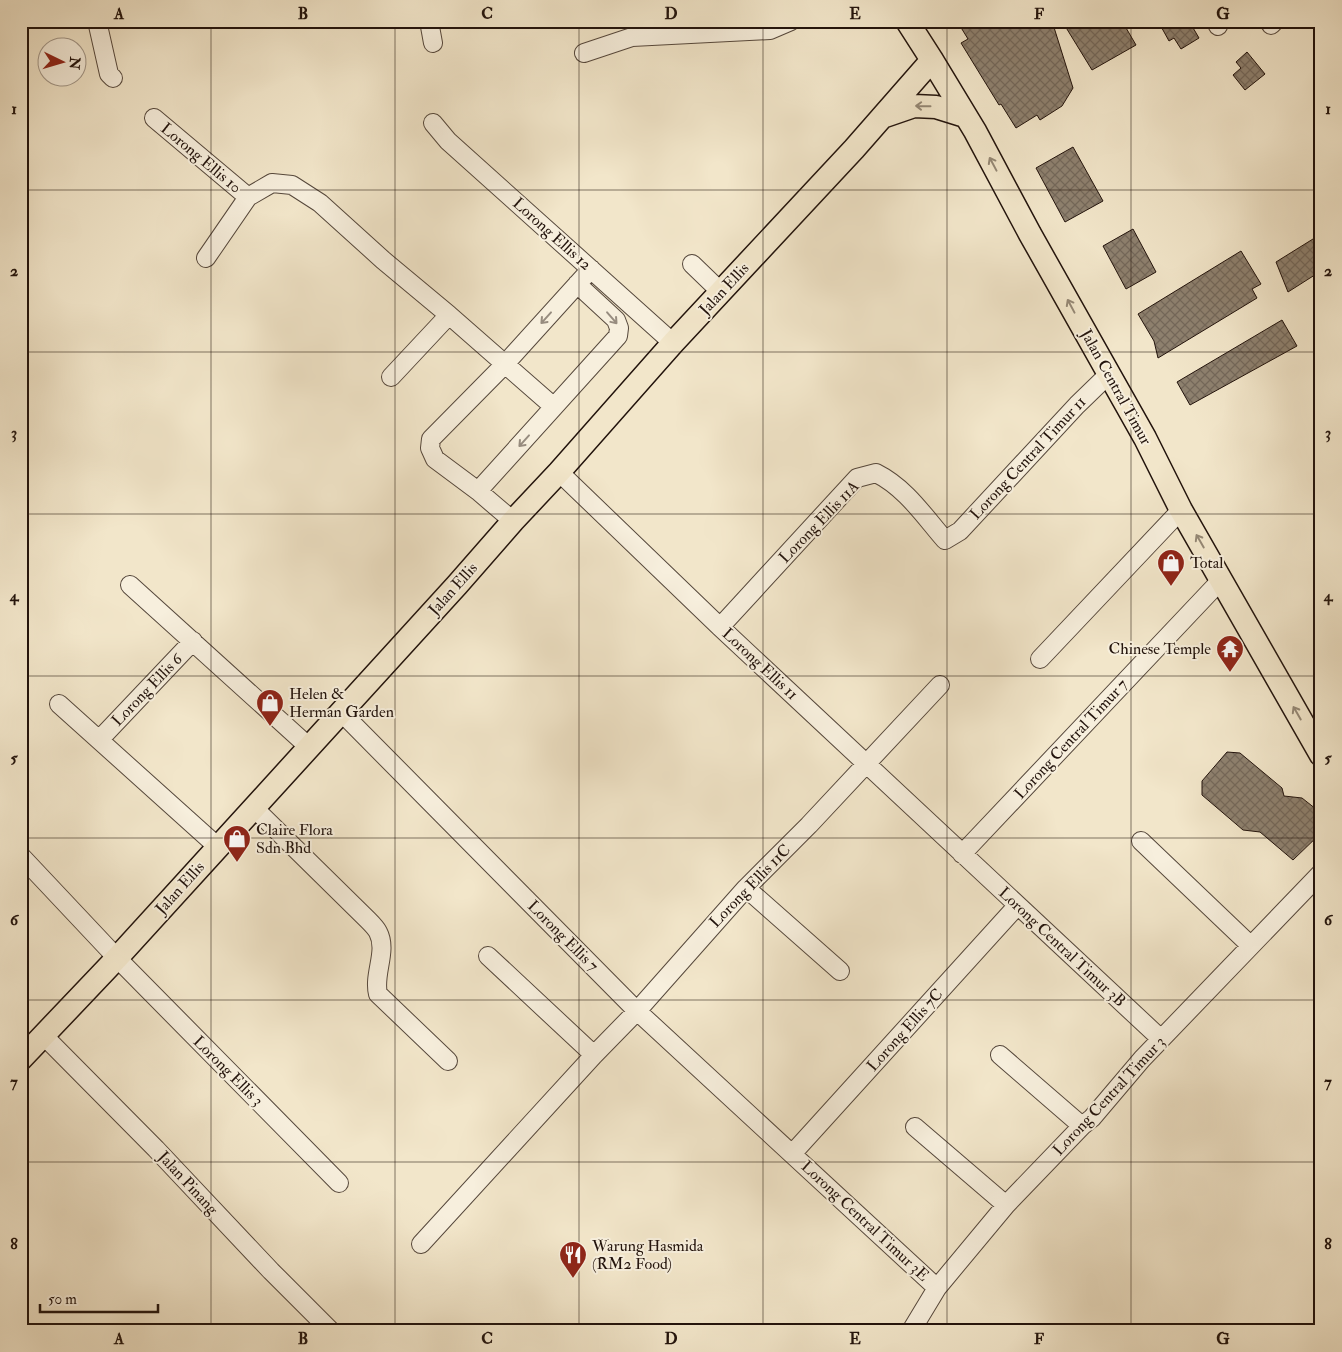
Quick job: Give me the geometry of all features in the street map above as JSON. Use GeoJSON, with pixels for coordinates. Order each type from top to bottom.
{"type":"FeatureCollection","features":[{"type":"Feature","properties":{"kind":"main road","name":"Jalan Central Timur"},"geometry":{"type":"LineString","coordinates":[[907,21],[975,131],[1145,438],[1182,510],[1321,755]]}},
{"type":"Feature","properties":{"kind":"main road"},"geometry":{"type":"LineString","coordinates":[[923,21],[927,52]]}},
{"type":"Feature","properties":{"kind":"main road","name":"Jalan Ellis"},"geometry":{"type":"LineString","coordinates":[[21,1059],[117,958],[457,585],[673,343],[854,149],[882,117],[927,52]]}},
{"type":"Feature","properties":{"kind":"main road","name":"Jalan Ellis"},"geometry":{"type":"LineString","coordinates":[[882,117],[914,106],[936,107],[965,116]]}},
{"type":"Feature","properties":{"kind":"street"},"geometry":{"type":"LineString","coordinates":[[97,21],[109,74],[113,78]]}},
{"type":"Feature","properties":{"kind":"street"},"geometry":{"type":"LineString","coordinates":[[429,21],[433,43]]}},
{"type":"Feature","properties":{"kind":"street"},"geometry":{"type":"LineString","coordinates":[[584,53],[632,37],[770,30],[791,21]]}},
{"type":"Feature","properties":{"kind":"street","name":"Lorong Ellis 10"},"geometry":{"type":"LineString","coordinates":[[154,118],[248,197]]}},
{"type":"Feature","properties":{"kind":"street","name":"Lorong Ellis 12"},"geometry":{"type":"LineString","coordinates":[[432,123],[448,142],[673,343]]}},
{"type":"Feature","properties":{"kind":"street"},"geometry":{"type":"LineString","coordinates":[[206,258],[248,197],[272,183],[292,185],[320,203],[383,260],[450,315],[554,407]]}},
{"type":"Feature","properties":{"kind":"street"},"geometry":{"type":"LineString","coordinates":[[692,264],[721,292]]}},
{"type":"Feature","properties":{"kind":"street"},"geometry":{"type":"LineString","coordinates":[[513,521],[478,491],[435,459],[430,448],[431,438],[505,364],[591,269]]}},
{"type":"Feature","properties":{"kind":"street"},"geometry":{"type":"LineString","coordinates":[[478,491],[618,336],[619,328],[616,320],[577,284]]}},
{"type":"Feature","properties":{"kind":"street"},"geometry":{"type":"LineString","coordinates":[[391,377],[450,315]]}},
{"type":"Feature","properties":{"kind":"street","name":"Lorong Central Timur 11"},"geometry":{"type":"LineString","coordinates":[[946,540],[960,531],[1077,405],[1109,374]]}},
{"type":"Feature","properties":{"kind":"street","name":"Lorong Ellis 11"},"geometry":{"type":"LineString","coordinates":[[559,472],[720,627],[962,854]]}},
{"type":"Feature","properties":{"kind":"street","name":"Lorong Ellis 11A"},"geometry":{"type":"LineString","coordinates":[[720,627],[857,478],[876,473],[889,480],[905,492],[946,540]]}},
{"type":"Feature","properties":{"kind":"street"},"geometry":{"type":"LineString","coordinates":[[1040,659],[1182,510]]}},
{"type":"Feature","properties":{"kind":"street","name":"Lorong Central Timur 7"},"geometry":{"type":"LineString","coordinates":[[962,854],[1222,579]]}},
{"type":"Feature","properties":{"kind":"street"},"geometry":{"type":"LineString","coordinates":[[130,585],[309,747]]}},
{"type":"Feature","properties":{"kind":"street","name":"Lorong Ellis 6"},"geometry":{"type":"LineString","coordinates":[[100,739],[193,641]]}},
{"type":"Feature","properties":{"kind":"street","name":"Lorong Ellis 11C"},"geometry":{"type":"LineString","coordinates":[[421,1244],[594,1055],[637,1011],[746,888],[809,825],[940,685]]}},
{"type":"Feature","properties":{"kind":"street"},"geometry":{"type":"LineString","coordinates":[[60,704],[218,847]]}},
{"type":"Feature","properties":{"kind":"street","name":"Lorong Ellis 7"},"geometry":{"type":"LineString","coordinates":[[340,712],[637,1011],[792,1154]]}},
{"type":"Feature","properties":{"kind":"street"},"geometry":{"type":"LineString","coordinates":[[253,807],[379,933],[381,945],[376,984],[378,994],[448,1061]]}},
{"type":"Feature","properties":{"kind":"street"},"geometry":{"type":"LineString","coordinates":[[1142,841],[1250,945]]}},
{"type":"Feature","properties":{"kind":"street","name":"Lorong Central Timur 3B"},"geometry":{"type":"LineString","coordinates":[[962,854],[1161,1039]]}},
{"type":"Feature","properties":{"kind":"street","name":"Lorong Ellis 3"},"geometry":{"type":"LineString","coordinates":[[21,856],[117,958],[339,1183]]}},
{"type":"Feature","properties":{"kind":"street","name":"Lorong Central Timur 3"},"geometry":{"type":"LineString","coordinates":[[911,1331],[937,1288],[1006,1206],[1082,1126],[1092,1118],[1161,1039],[1321,873]]}},
{"type":"Feature","properties":{"kind":"street"},"geometry":{"type":"LineString","coordinates":[[746,888],[840,971]]}},
{"type":"Feature","properties":{"kind":"street","name":"Lorong Ellis 7C"},"geometry":{"type":"LineString","coordinates":[[792,1154],[1017,906]]}},
{"type":"Feature","properties":{"kind":"street"},"geometry":{"type":"LineString","coordinates":[[488,956],[594,1055]]}},
{"type":"Feature","properties":{"kind":"street","name":"Jalan Pinang"},"geometry":{"type":"LineString","coordinates":[[43,1035],[331,1331]]}},
{"type":"Feature","properties":{"kind":"street"},"geometry":{"type":"LineString","coordinates":[[1000,1055],[1082,1126]]}},
{"type":"Feature","properties":{"kind":"street"},"geometry":{"type":"LineString","coordinates":[[914,1127],[1006,1206]]}},
{"type":"Feature","properties":{"kind":"street","name":"Lorong Central Timur 3E"},"geometry":{"type":"LineString","coordinates":[[792,1154],[937,1288]]}},
{"type":"Feature","properties":{"kind":"building"},"geometry":{"type":"Polygon","coordinates":[[[957,21],[983,21],[986,26],[994,21],[1052,21],[1073,88],[1062,106],[1040,120],[1037,115],[1016,128],[1001,104],[999,105],[961,43],[968,39],[957,21]]]}},
{"type":"Feature","properties":{"kind":"building"},"geometry":{"type":"Polygon","coordinates":[[[1062,21],[1122,21],[1136,45],[1092,70],[1062,21]]]}},
{"type":"Feature","properties":{"kind":"building"},"geometry":{"type":"Polygon","coordinates":[[[1158,21],[1189,21],[1199,38],[1181,49],[1174,38],[1169,41],[1158,21]]]}},
{"type":"Feature","properties":{"kind":"building"},"geometry":{"type":"Polygon","coordinates":[[[1247,52],[1265,74],[1245,90],[1233,75],[1241,68],[1236,62],[1247,52]]]}},
{"type":"Feature","properties":{"kind":"building"},"geometry":{"type":"Polygon","coordinates":[[[1073,147],[1103,201],[1065,222],[1036,168],[1073,147]]]}},
{"type":"Feature","properties":{"kind":"building"},"geometry":{"type":"Polygon","coordinates":[[[1133,229],[1156,272],[1126,289],[1103,246],[1133,229]]]}},
{"type":"Feature","properties":{"kind":"building"},"geometry":{"type":"Polygon","coordinates":[[[1321,234],[1321,271],[1288,292],[1276,262],[1321,234]]]}},
{"type":"Feature","properties":{"kind":"building"},"geometry":{"type":"Polygon","coordinates":[[[1241,251],[1261,284],[1252,289],[1257,298],[1158,358],[1154,341],[1138,314],[1241,251]]]}},
{"type":"Feature","properties":{"kind":"building"},"geometry":{"type":"Polygon","coordinates":[[[1282,320],[1297,346],[1190,405],[1177,382],[1282,320]]]}},
{"type":"Feature","properties":{"kind":"building"},"geometry":{"type":"Polygon","coordinates":[[[1227,752],[1240,753],[1282,788],[1284,796],[1302,798],[1321,813],[1321,833],[1293,860],[1260,832],[1243,830],[1202,795],[1202,781],[1227,752]]]}},
{"type":"Feature","properties":{"kind":"place","name":"Total"},"geometry":{"type":"Point","coordinates":[1171,587]}},
{"type":"Feature","properties":{"kind":"place","name":"Chinese Temple"},"geometry":{"type":"Point","coordinates":[1230,673]}},
{"type":"Feature","properties":{"kind":"place","name":"Helen & Herman Garden"},"geometry":{"type":"Point","coordinates":[270,727]}},
{"type":"Feature","properties":{"kind":"place","name":"Claire Flora Sdn Bhd"},"geometry":{"type":"Point","coordinates":[237,863]}},
{"type":"Feature","properties":{"kind":"place","name":"Warung Hasmida (RM2 Food)"},"geometry":{"type":"Point","coordinates":[573,1279]}}]}
